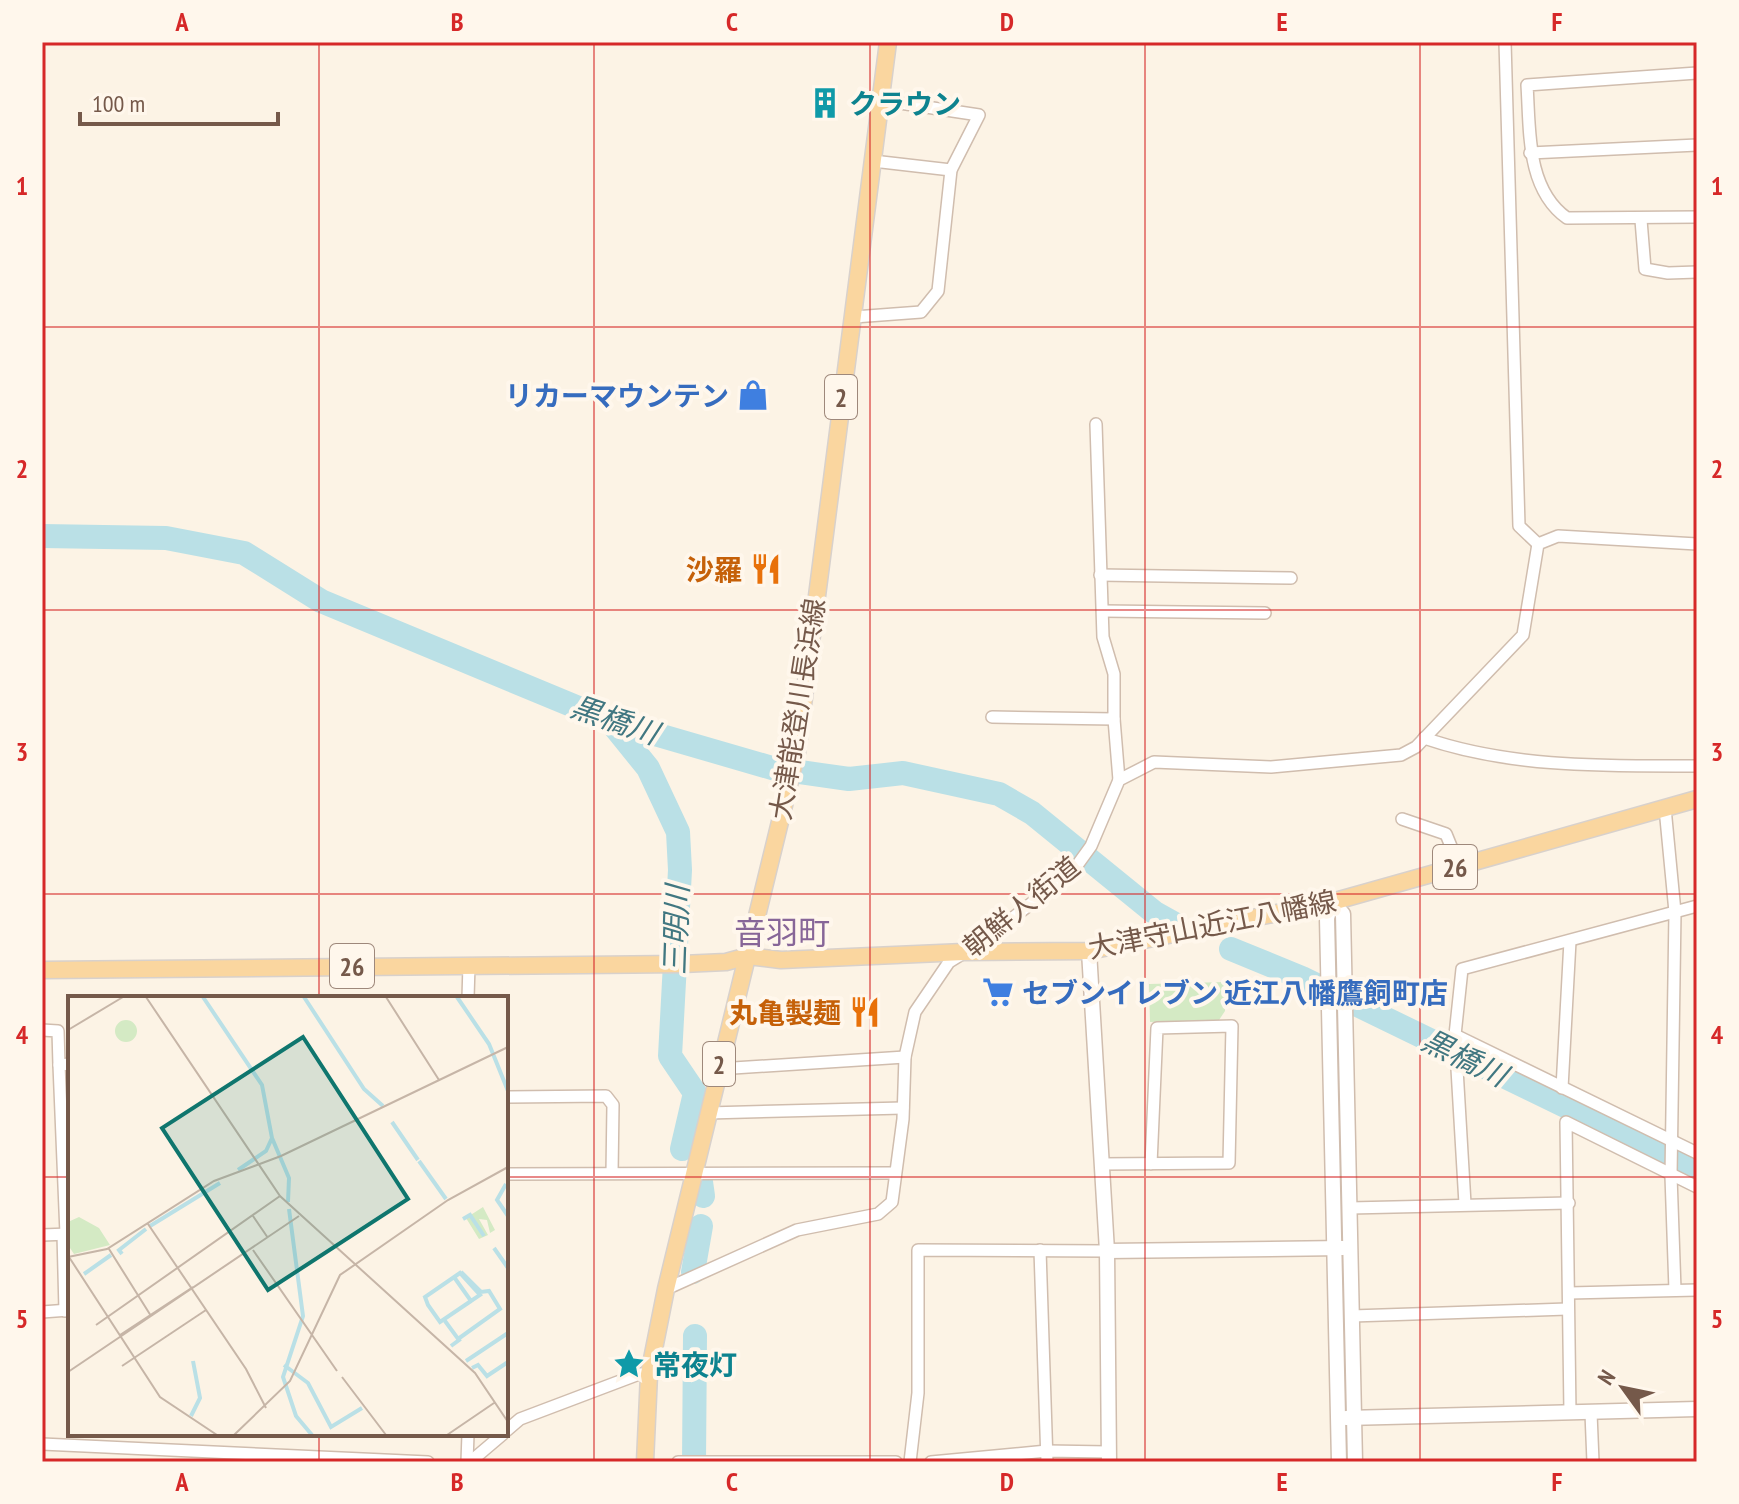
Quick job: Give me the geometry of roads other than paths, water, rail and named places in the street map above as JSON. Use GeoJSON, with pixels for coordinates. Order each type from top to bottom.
{"type":"FeatureCollection","features":[{"type":"Feature","properties":{"kind":"main road","name":"大津能登川長浜線"},"geometry":{"type":"LineString","coordinates":[[646,1462],[649,1374],[666,1289],[797,752],[834,443],[854,317],[888,42]]}},
{"type":"Feature","properties":{"kind":"main road","name":"大津守山近江八幡線"},"geometry":{"type":"LineString","coordinates":[[42,970],[682,964],[726,962],[748,956],[781,960],[964,952],[1089,951],[1332,902],[1697,799]]}},
{"type":"Feature","properties":{"kind":"street"},"geometry":{"type":"LineString","coordinates":[[1505,42],[1519,526],[1538,544]]}},
{"type":"Feature","properties":{"kind":"street"},"geometry":{"type":"LineString","coordinates":[[1697,73],[1527,85],[1530,153],[1552,208],[1567,218],[1641,220],[1697,217]]}},
{"type":"Feature","properties":{"kind":"street"},"geometry":{"type":"LineString","coordinates":[[854,317],[921,312],[938,291],[951,170],[979,115],[880,100]]}},
{"type":"Feature","properties":{"kind":"street"},"geometry":{"type":"LineString","coordinates":[[1530,153],[1697,145]]}},
{"type":"Feature","properties":{"kind":"street"},"geometry":{"type":"LineString","coordinates":[[873,161],[951,170]]}},
{"type":"Feature","properties":{"kind":"street"},"geometry":{"type":"LineString","coordinates":[[1641,220],[1645,269],[1668,273],[1697,272]]}},
{"type":"Feature","properties":{"kind":"street"},"geometry":{"type":"LineString","coordinates":[[1096,424],[1103,637],[1114,674],[1119,780],[1154,762],[1271,767],[1401,755],[1424,738],[1523,635],[1538,544]]}},
{"type":"Feature","properties":{"kind":"street"},"geometry":{"type":"LineString","coordinates":[[1538,544],[1558,536],[1697,544]]}},
{"type":"Feature","properties":{"kind":"street"},"geometry":{"type":"LineString","coordinates":[[1100,575],[1291,578]]}},
{"type":"Feature","properties":{"kind":"street"},"geometry":{"type":"LineString","coordinates":[[1103,611],[1265,613]]}},
{"type":"Feature","properties":{"kind":"street"},"geometry":{"type":"LineString","coordinates":[[992,717],[1114,719]]}},
{"type":"Feature","properties":{"kind":"street"},"geometry":{"type":"LineString","coordinates":[[1424,738],[1470,754],[1596,766],[1697,766]]}},
{"type":"Feature","properties":{"kind":"street","name":"朝鮮人街道"},"geometry":{"type":"LineString","coordinates":[[666,1289],[797,1230],[878,1214],[892,1202],[903,1108],[905,1057],[915,1012],[938,975],[1073,871],[1091,846],[1119,780]]}},
{"type":"Feature","properties":{"kind":"street"},"geometry":{"type":"LineString","coordinates":[[1665,808],[1675,912],[1671,1176],[1675,1290]]}},
{"type":"Feature","properties":{"kind":"street"},"geometry":{"type":"LineString","coordinates":[[1402,819],[1446,834],[1459,866]]}},
{"type":"Feature","properties":{"kind":"street"},"geometry":{"type":"LineString","coordinates":[[1332,902],[1327,918],[1330,1016],[1343,1248],[1352,1316],[1355,1462]]}},
{"type":"Feature","properties":{"kind":"street"},"geometry":{"type":"LineString","coordinates":[[1332,902],[1343,914],[1350,1208],[1343,1248],[1337,1418],[1339,1462]]}},
{"type":"Feature","properties":{"kind":"street"},"geometry":{"type":"LineString","coordinates":[[1465,1204],[1455,1035],[1462,969],[1697,906]]}},
{"type":"Feature","properties":{"kind":"street"},"geometry":{"type":"LineString","coordinates":[[1562,1088],[1570,941]]}},
{"type":"Feature","properties":{"kind":"street"},"geometry":{"type":"LineString","coordinates":[[931,1462],[1108,1457],[1107,1251],[1089,951]]}},
{"type":"Feature","properties":{"kind":"street"},"geometry":{"type":"LineString","coordinates":[[468,996],[469,965]]}},
{"type":"Feature","properties":{"kind":"street"},"geometry":{"type":"LineString","coordinates":[[1102,1164],[1151,1164],[1229,1163],[1232,1026],[1157,1028],[1151,1164]]}},
{"type":"Feature","properties":{"kind":"street"},"geometry":{"type":"LineString","coordinates":[[42,1030],[58,1031],[64,1064],[67,1173],[67,1310],[42,1312]]}},
{"type":"Feature","properties":{"kind":"street"},"geometry":{"type":"LineString","coordinates":[[1455,1035],[1697,1153]]}},
{"type":"Feature","properties":{"kind":"street"},"geometry":{"type":"LineString","coordinates":[[718,1069],[905,1057]]}},
{"type":"Feature","properties":{"kind":"street"},"geometry":{"type":"LineString","coordinates":[[508,1097],[606,1096],[613,1105],[612,1173]]}},
{"type":"Feature","properties":{"kind":"street"},"geometry":{"type":"LineString","coordinates":[[708,1113],[903,1108]]}},
{"type":"Feature","properties":{"kind":"street"},"geometry":{"type":"LineString","coordinates":[[1570,1413],[1566,1122],[1697,1187]]}},
{"type":"Feature","properties":{"kind":"street"},"geometry":{"type":"LineString","coordinates":[[508,1174],[895,1173]]}},
{"type":"Feature","properties":{"kind":"street"},"geometry":{"type":"LineString","coordinates":[[1350,1208],[1569,1203]]}},
{"type":"Feature","properties":{"kind":"street"},"geometry":{"type":"LineString","coordinates":[[42,1235],[66,1234]]}},
{"type":"Feature","properties":{"kind":"street"},"geometry":{"type":"LineString","coordinates":[[910,1462],[918,1393],[918,1250],[1343,1248]]}},
{"type":"Feature","properties":{"kind":"street"},"geometry":{"type":"LineString","coordinates":[[1040,1250],[1047,1457]]}},
{"type":"Feature","properties":{"kind":"street"},"geometry":{"type":"LineString","coordinates":[[1569,1293],[1697,1290]]}},
{"type":"Feature","properties":{"kind":"street"},"geometry":{"type":"LineString","coordinates":[[1352,1316],[1567,1309]]}},
{"type":"Feature","properties":{"kind":"street"},"geometry":{"type":"LineString","coordinates":[[508,1430],[520,1419],[639,1374],[649,1374]]}},
{"type":"Feature","properties":{"kind":"street"},"geometry":{"type":"LineString","coordinates":[[1337,1418],[1697,1409]]}},
{"type":"Feature","properties":{"kind":"street"},"geometry":{"type":"LineString","coordinates":[[1591,1413],[1593,1462]]}},
{"type":"Feature","properties":{"kind":"street"},"geometry":{"type":"LineString","coordinates":[[468,1436],[468,1462]]}},
{"type":"Feature","properties":{"kind":"street"},"geometry":{"type":"LineString","coordinates":[[468,1462],[500,1436]]}},
{"type":"Feature","properties":{"kind":"street"},"geometry":{"type":"LineString","coordinates":[[42,1444],[428,1462]]}},
{"type":"Feature","properties":{"kind":"street"},"geometry":{"type":"LineString","coordinates":[[678,1462],[896,1462]]}},
{"type":"Feature","properties":{"kind":"waterway","name":"黒橋川"},"geometry":{"type":"LineString","coordinates":[[42,536],[166,538],[244,553],[321,601],[610,721],[772,768],[849,779],[903,773],[999,794],[1032,813],[1155,913],[1173,923]]}},
{"type":"Feature","properties":{"kind":"waterway","name":"三明川"},"geometry":{"type":"LineString","coordinates":[[610,721],[648,768],[678,832],[680,870],[670,1056],[695,1093],[682,1149]]}},
{"type":"Feature","properties":{"kind":"waterway","name":"黒橋川"},"geometry":{"type":"LineString","coordinates":[[1231,949],[1302,978],[1697,1170]]}},
{"type":"Feature","properties":{"kind":"waterway","name":"三明川"},"geometry":{"type":"LineString","coordinates":[[701,1182],[703,1196]]}},
{"type":"Feature","properties":{"kind":"waterway","name":"三明川"},"geometry":{"type":"LineString","coordinates":[[693,1272],[701,1226]]}},
{"type":"Feature","properties":{"kind":"waterway","name":"三明川"},"geometry":{"type":"LineString","coordinates":[[694,1462],[695,1336]]}},
{"type":"Feature","properties":{"kind":"place","name":"クラウン"},"geometry":{"type":"Point","coordinates":[825,103]}},
{"type":"Feature","properties":{"kind":"place","name":"リカーマウンテン"},"geometry":{"type":"Point","coordinates":[753,395]}},
{"type":"Feature","properties":{"kind":"place","name":"沙羅"},"geometry":{"type":"Point","coordinates":[766,569]}},
{"type":"Feature","properties":{"kind":"place","name":"セブンイレブン 近江八幡鷹飼町店"},"geometry":{"type":"Point","coordinates":[998,992]}},
{"type":"Feature","properties":{"kind":"place","name":"丸亀製麺"},"geometry":{"type":"Point","coordinates":[865,1012]}},
{"type":"Feature","properties":{"kind":"place","name":"常夜灯"},"geometry":{"type":"Point","coordinates":[629,1364]}},
{"type":"Feature","properties":{"kind":"district","name":"音羽町"},"geometry":{"type":"Point","coordinates":[782,932]}}]}
